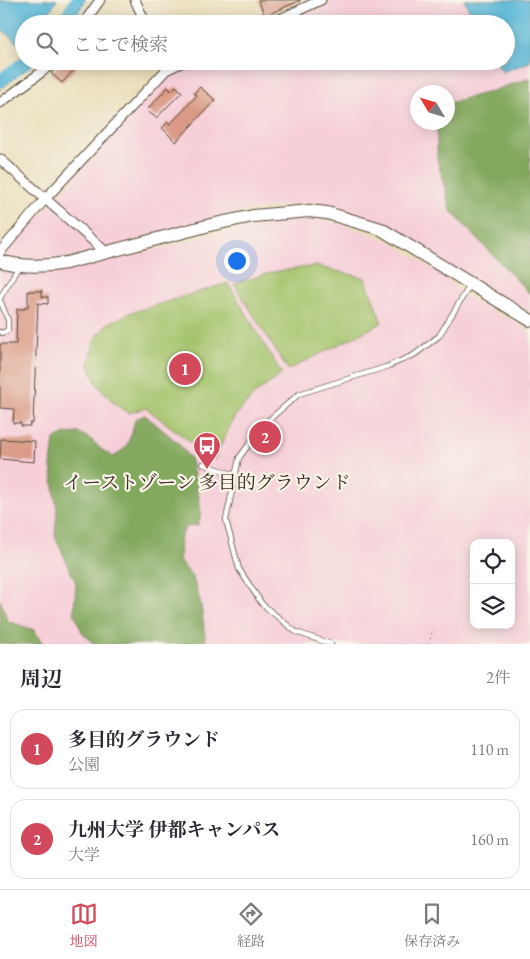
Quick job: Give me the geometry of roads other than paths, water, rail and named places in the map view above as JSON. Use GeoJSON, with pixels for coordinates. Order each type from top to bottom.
{"type":"FeatureCollection","features":[{"type":"Feature","properties":{"kind":"street"},"geometry":{"type":"LineString","coordinates":[[90,15],[100,0]]}},
{"type":"Feature","properties":{"kind":"street"},"geometry":{"type":"LineString","coordinates":[[135,0],[142,15]]}},
{"type":"Feature","properties":{"kind":"street"},"geometry":{"type":"LineString","coordinates":[[288,15],[321,0]]}},
{"type":"Feature","properties":{"kind":"street"},"geometry":{"type":"LineString","coordinates":[[0,103],[45,70]]}},
{"type":"Feature","properties":{"kind":"street"},"geometry":{"type":"LineString","coordinates":[[0,252],[160,70]]}},
{"type":"Feature","properties":{"kind":"street"},"geometry":{"type":"LineString","coordinates":[[0,159],[107,252]]}},
{"type":"Feature","properties":{"kind":"street"},"geometry":{"type":"LineString","coordinates":[[0,260],[9,264],[45,266],[66,263],[210,225],[253,216],[309,211],[327,213],[381,229],[530,320]]}},
{"type":"Feature","properties":{"kind":"lane"},"geometry":{"type":"LineString","coordinates":[[0,332],[8,330],[8,320],[0,299],[19,264]]}},
{"type":"Feature","properties":{"kind":"lane"},"geometry":{"type":"LineString","coordinates":[[331,644],[296,632],[262,604],[240,569],[226,520],[239,458],[263,425],[299,394],[386,367],[414,355],[439,336],[471,284]]}},
{"type":"Feature","properties":{"kind":"lane"},"geometry":{"type":"LineString","coordinates":[[203,464],[235,475]]}},
{"type":"Feature","properties":{"kind":"water"},"geometry":{"type":"Polygon","coordinates":[[[0,0],[57,0],[47,15],[15,15],[15,41],[0,28],[0,0]]]}},
{"type":"Feature","properties":{"kind":"water"},"geometry":{"type":"Polygon","coordinates":[[[464,0],[530,0],[530,62],[515,67],[515,15],[472,15],[464,0]]]}},
{"type":"Feature","properties":{"kind":"waterway"},"geometry":{"type":"LineString","coordinates":[[68,15],[78,0]]}},
{"type":"Feature","properties":{"kind":"waterway"},"geometry":{"type":"LineString","coordinates":[[0,81],[15,70]]}},
{"type":"Feature","properties":{"kind":"place","name":"多目的グラウンド"},"geometry":{"type":"Point","coordinates":[185,369]}},
{"type":"Feature","properties":{"kind":"place","name":"九州大学 伊都キャンパス"},"geometry":{"type":"Point","coordinates":[265,437]}},
{"type":"Feature","properties":{"kind":"place","name":"イーストゾーン 多目的グラウンド"},"geometry":{"type":"Point","coordinates":[207,470]}}]}
